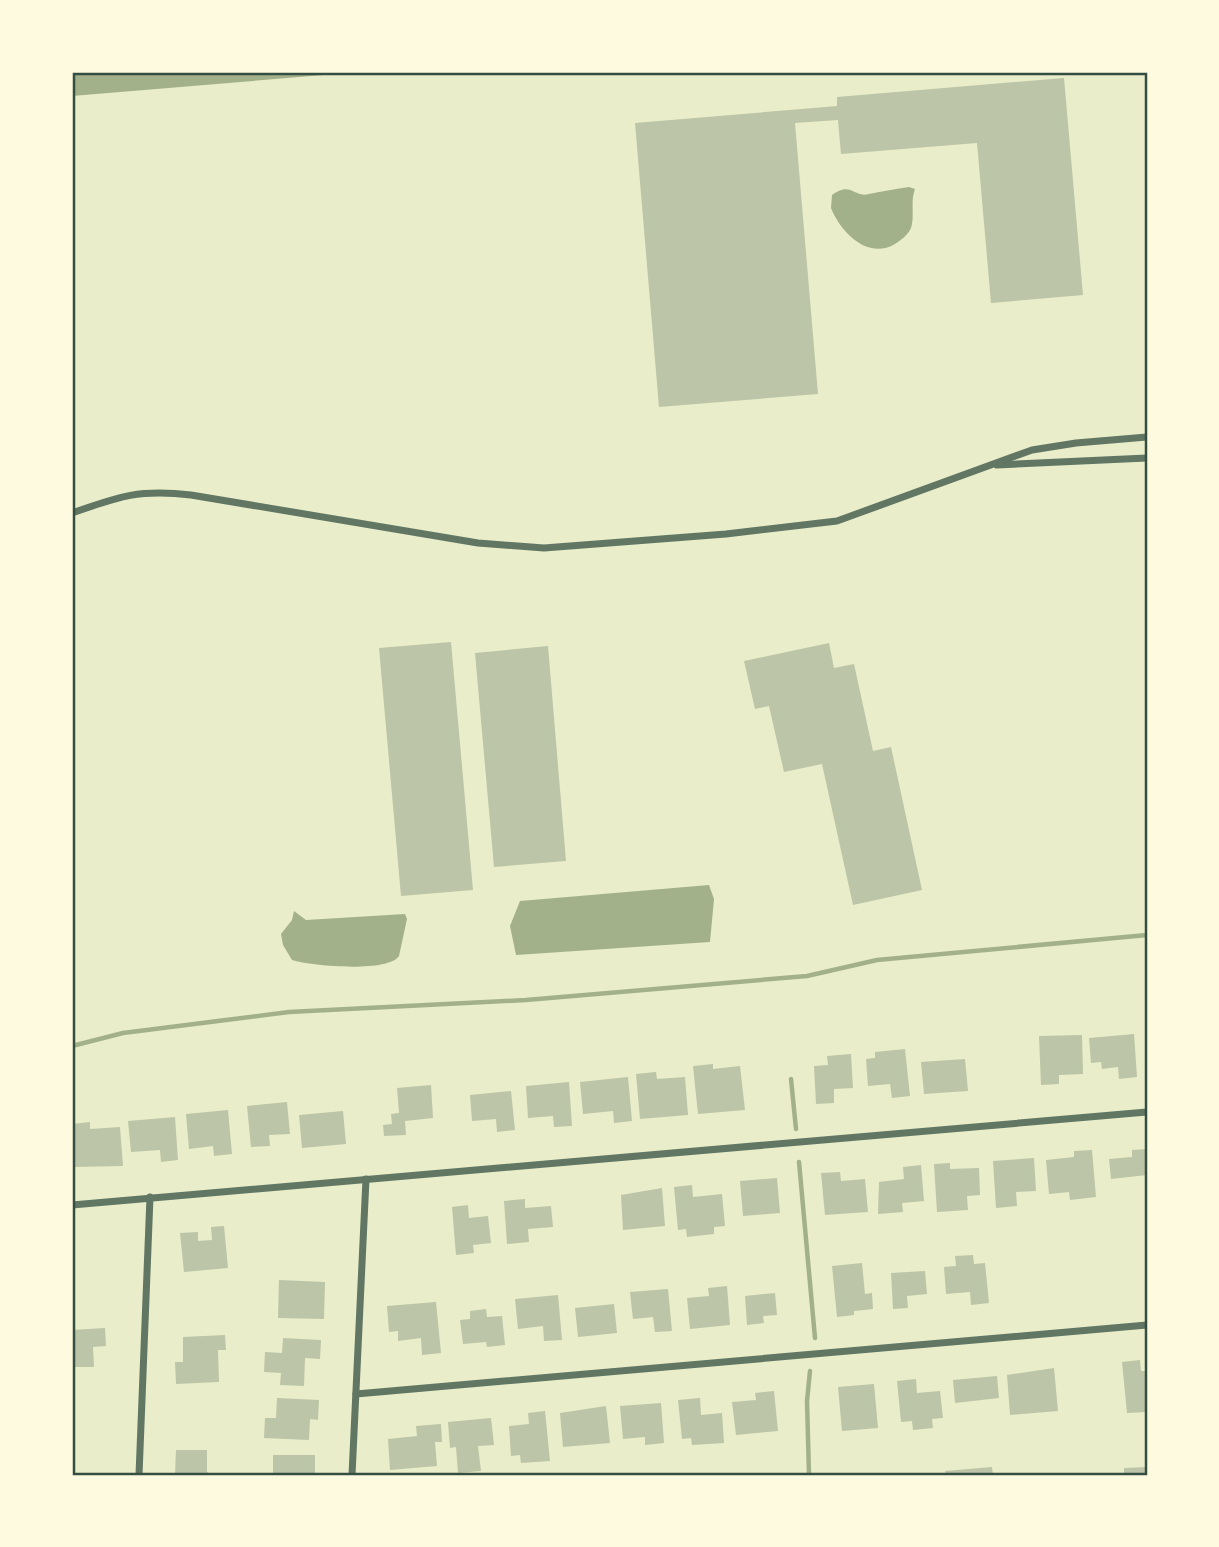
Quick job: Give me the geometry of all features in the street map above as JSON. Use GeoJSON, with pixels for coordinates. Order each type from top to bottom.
{"type":"FeatureCollection","features":[{"type":"Feature","properties":{"kind":"street"},"geometry":{"type":"LineString","coordinates":[[72,513],[126,494],[172,493],[478,543],[544,548],[726,534],[837,521],[1051,446],[1147,437]]}},
{"type":"Feature","properties":{"kind":"street"},"geometry":{"type":"LineString","coordinates":[[993,465],[1147,458]]}},
{"type":"Feature","properties":{"kind":"street"},"geometry":{"type":"LineString","coordinates":[[72,1205],[1147,1112]]}},
{"type":"Feature","properties":{"kind":"street"},"geometry":{"type":"LineString","coordinates":[[352,1475],[366,1179]]}},
{"type":"Feature","properties":{"kind":"street"},"geometry":{"type":"LineString","coordinates":[[139,1475],[150,1197]]}},
{"type":"Feature","properties":{"kind":"street"},"geometry":{"type":"LineString","coordinates":[[356,1394],[1147,1325]]}},
{"type":"Feature","properties":{"kind":"shaded area"},"geometry":{"type":"Polygon","coordinates":[[[72,72],[360,72],[72,96],[72,72]]]}},
{"type":"Feature","properties":{"kind":"shaded area"},"geometry":{"type":"Polygon","coordinates":[[[909,187],[915,189],[911,228],[900,241],[885,248],[875,249],[857,241],[841,226],[831,208],[832,195],[839,191],[848,190],[864,195],[909,187]]]}},
{"type":"Feature","properties":{"kind":"shaded area"},"geometry":{"type":"Polygon","coordinates":[[[709,885],[714,899],[710,942],[516,955],[510,926],[520,901],[709,885]]]}},
{"type":"Feature","properties":{"kind":"shaded area"},"geometry":{"type":"Polygon","coordinates":[[[294,911],[306,920],[405,914],[407,919],[399,956],[380,965],[348,967],[292,960],[283,945],[281,934],[292,920],[294,911]]]}},
{"type":"Feature","properties":{"kind":"building"},"geometry":{"type":"Polygon","coordinates":[[[1064,78],[1083,295],[991,303],[977,143],[841,154],[838,120],[795,123],[818,394],[659,407],[635,123],[837,106],[837,97],[1064,78]]]}},
{"type":"Feature","properties":{"kind":"building"},"geometry":{"type":"Polygon","coordinates":[[[451,642],[473,890],[401,896],[379,648],[451,642]]]}},
{"type":"Feature","properties":{"kind":"building"},"geometry":{"type":"Polygon","coordinates":[[[829,643],[834,668],[854,664],[873,751],[891,747],[922,890],[853,905],[822,764],[784,772],[769,706],[755,709],[744,661],[829,643]]]}},
{"type":"Feature","properties":{"kind":"building"},"geometry":{"type":"Polygon","coordinates":[[[548,646],[566,861],[494,867],[475,653],[548,646]]]}},
{"type":"Feature","properties":{"kind":"building"},"geometry":{"type":"Polygon","coordinates":[[[1134,1034],[1137,1077],[1119,1079],[1118,1067],[1102,1069],[1101,1062],[1091,1063],[1089,1038],[1134,1034]]]}},
{"type":"Feature","properties":{"kind":"building"},"geometry":{"type":"Polygon","coordinates":[[[1082,1035],[1083,1074],[1059,1075],[1059,1084],[1041,1085],[1039,1036],[1082,1035]]]}},
{"type":"Feature","properties":{"kind":"building"},"geometry":{"type":"Polygon","coordinates":[[[905,1049],[910,1096],[892,1098],[890,1084],[868,1086],[866,1059],[875,1058],[875,1052],[905,1049]]]}},
{"type":"Feature","properties":{"kind":"building"},"geometry":{"type":"Polygon","coordinates":[[[851,1054],[853,1088],[834,1089],[834,1103],[816,1104],[814,1066],[828,1065],[827,1056],[851,1054]]]}},
{"type":"Feature","properties":{"kind":"building"},"geometry":{"type":"Polygon","coordinates":[[[965,1059],[968,1091],[924,1094],[921,1062],[965,1059]]]}},
{"type":"Feature","properties":{"kind":"building"},"geometry":{"type":"Polygon","coordinates":[[[713,1064],[713,1069],[740,1066],[745,1110],[698,1114],[693,1066],[713,1064]]]}},
{"type":"Feature","properties":{"kind":"building"},"geometry":{"type":"Polygon","coordinates":[[[656,1072],[657,1079],[685,1077],[688,1115],[640,1119],[636,1074],[656,1072]]]}},
{"type":"Feature","properties":{"kind":"building"},"geometry":{"type":"Polygon","coordinates":[[[628,1077],[632,1121],[614,1123],[613,1111],[583,1114],[580,1082],[628,1077]]]}},
{"type":"Feature","properties":{"kind":"building"},"geometry":{"type":"Polygon","coordinates":[[[569,1082],[572,1126],[554,1127],[553,1116],[528,1118],[526,1086],[569,1082]]]}},
{"type":"Feature","properties":{"kind":"building"},"geometry":{"type":"Polygon","coordinates":[[[431,1085],[433,1118],[405,1121],[406,1135],[384,1136],[383,1125],[392,1124],[391,1114],[399,1113],[397,1088],[431,1085]]]}},
{"type":"Feature","properties":{"kind":"building"},"geometry":{"type":"Polygon","coordinates":[[[511,1091],[515,1130],[497,1132],[496,1119],[472,1121],[470,1095],[511,1091]]]}},
{"type":"Feature","properties":{"kind":"building"},"geometry":{"type":"Polygon","coordinates":[[[287,1102],[290,1134],[269,1135],[270,1146],[251,1147],[247,1106],[287,1102]]]}},
{"type":"Feature","properties":{"kind":"building"},"geometry":{"type":"Polygon","coordinates":[[[228,1110],[232,1154],[214,1156],[213,1146],[189,1149],[186,1114],[228,1110]]]}},
{"type":"Feature","properties":{"kind":"building"},"geometry":{"type":"Polygon","coordinates":[[[343,1111],[346,1144],[302,1148],[299,1115],[343,1111]]]}},
{"type":"Feature","properties":{"kind":"building"},"geometry":{"type":"Polygon","coordinates":[[[175,1117],[178,1160],[161,1162],[160,1150],[131,1152],[128,1121],[175,1117]]]}},
{"type":"Feature","properties":{"kind":"building"},"geometry":{"type":"Polygon","coordinates":[[[90,1122],[90,1129],[120,1127],[123,1166],[73,1167],[72,1124],[90,1122]]]}},
{"type":"Feature","properties":{"kind":"building"},"geometry":{"type":"Polygon","coordinates":[[[1147,1149],[1147,1175],[1111,1179],[1109,1159],[1132,1157],[1132,1150],[1147,1149]]]}},
{"type":"Feature","properties":{"kind":"building"},"geometry":{"type":"Polygon","coordinates":[[[1092,1150],[1096,1197],[1070,1200],[1069,1192],[1049,1194],[1046,1160],[1074,1157],[1074,1151],[1092,1150]]]}},
{"type":"Feature","properties":{"kind":"building"},"geometry":{"type":"Polygon","coordinates":[[[1034,1158],[1036,1191],[1016,1192],[1017,1206],[996,1208],[993,1161],[1034,1158]]]}},
{"type":"Feature","properties":{"kind":"building"},"geometry":{"type":"Polygon","coordinates":[[[950,1163],[950,1169],[979,1168],[980,1195],[967,1196],[968,1210],[937,1212],[934,1164],[950,1163]]]}},
{"type":"Feature","properties":{"kind":"building"},"geometry":{"type":"Polygon","coordinates":[[[921,1165],[924,1201],[902,1203],[903,1212],[878,1214],[879,1182],[904,1179],[903,1167],[921,1165]]]}},
{"type":"Feature","properties":{"kind":"building"},"geometry":{"type":"Polygon","coordinates":[[[840,1172],[841,1181],[865,1179],[868,1212],[825,1215],[821,1173],[840,1172]]]}},
{"type":"Feature","properties":{"kind":"building"},"geometry":{"type":"Polygon","coordinates":[[[777,1178],[780,1213],[743,1216],[740,1181],[777,1178]]]}},
{"type":"Feature","properties":{"kind":"building"},"geometry":{"type":"Polygon","coordinates":[[[692,1185],[693,1197],[722,1194],[725,1226],[714,1227],[714,1234],[687,1237],[686,1229],[678,1230],[674,1187],[692,1185]]]}},
{"type":"Feature","properties":{"kind":"building"},"geometry":{"type":"Polygon","coordinates":[[[662,1188],[665,1226],[623,1230],[621,1195],[662,1188]]]}},
{"type":"Feature","properties":{"kind":"building"},"geometry":{"type":"Polygon","coordinates":[[[525,1199],[525,1208],[551,1206],[553,1227],[528,1229],[529,1242],[507,1244],[504,1201],[525,1199]]]}},
{"type":"Feature","properties":{"kind":"building"},"geometry":{"type":"Polygon","coordinates":[[[468,1205],[469,1218],[488,1216],[491,1243],[473,1245],[474,1253],[456,1255],[452,1207],[468,1205]]]}},
{"type":"Feature","properties":{"kind":"building"},"geometry":{"type":"Polygon","coordinates":[[[224,1226],[228,1268],[184,1272],[180,1233],[198,1232],[198,1241],[212,1240],[211,1227],[224,1226]]]}},
{"type":"Feature","properties":{"kind":"building"},"geometry":{"type":"Polygon","coordinates":[[[973,1255],[974,1264],[985,1263],[989,1303],[971,1305],[970,1292],[946,1294],[944,1267],[956,1266],[955,1256],[973,1255]]]}},
{"type":"Feature","properties":{"kind":"building"},"geometry":{"type":"Polygon","coordinates":[[[862,1263],[865,1294],[872,1293],[873,1309],[854,1311],[854,1315],[837,1317],[832,1266],[862,1263]]]}},
{"type":"Feature","properties":{"kind":"building"},"geometry":{"type":"Polygon","coordinates":[[[925,1271],[927,1294],[907,1296],[908,1308],[893,1309],[891,1273],[925,1271]]]}},
{"type":"Feature","properties":{"kind":"building"},"geometry":{"type":"Polygon","coordinates":[[[279,1280],[325,1282],[324,1319],[278,1318],[279,1280]]]}},
{"type":"Feature","properties":{"kind":"building"},"geometry":{"type":"Polygon","coordinates":[[[727,1286],[730,1325],[690,1329],[687,1298],[709,1296],[708,1288],[727,1286]]]}},
{"type":"Feature","properties":{"kind":"building"},"geometry":{"type":"Polygon","coordinates":[[[668,1289],[672,1331],[655,1332],[653,1317],[633,1319],[630,1292],[668,1289]]]}},
{"type":"Feature","properties":{"kind":"building"},"geometry":{"type":"Polygon","coordinates":[[[775,1293],[777,1315],[763,1316],[764,1323],[747,1325],[745,1296],[775,1293]]]}},
{"type":"Feature","properties":{"kind":"building"},"geometry":{"type":"Polygon","coordinates":[[[558,1295],[562,1340],[544,1341],[543,1326],[518,1329],[515,1299],[558,1295]]]}},
{"type":"Feature","properties":{"kind":"building"},"geometry":{"type":"Polygon","coordinates":[[[436,1302],[441,1353],[422,1355],[421,1338],[398,1341],[398,1331],[389,1332],[387,1306],[436,1302]]]}},
{"type":"Feature","properties":{"kind":"building"},"geometry":{"type":"Polygon","coordinates":[[[614,1304],[617,1333],[578,1337],[575,1308],[614,1304]]]}},
{"type":"Feature","properties":{"kind":"building"},"geometry":{"type":"Polygon","coordinates":[[[486,1309],[487,1317],[502,1316],[505,1345],[487,1347],[486,1342],[463,1344],[460,1320],[470,1319],[470,1311],[486,1309]]]}},
{"type":"Feature","properties":{"kind":"building"},"geometry":{"type":"Polygon","coordinates":[[[105,1328],[106,1346],[93,1347],[94,1367],[73,1367],[72,1330],[105,1328]]]}},
{"type":"Feature","properties":{"kind":"building"},"geometry":{"type":"Polygon","coordinates":[[[225,1335],[226,1350],[218,1350],[219,1382],[176,1384],[175,1362],[183,1362],[183,1337],[225,1335]]]}},
{"type":"Feature","properties":{"kind":"building"},"geometry":{"type":"Polygon","coordinates":[[[283,1338],[321,1340],[320,1359],[305,1358],[304,1386],[280,1385],[281,1373],[264,1372],[265,1352],[282,1353],[283,1338]]]}},
{"type":"Feature","properties":{"kind":"building"},"geometry":{"type":"Polygon","coordinates":[[[1140,1360],[1141,1371],[1147,1371],[1147,1412],[1127,1413],[1122,1362],[1140,1360]]]}},
{"type":"Feature","properties":{"kind":"building"},"geometry":{"type":"Polygon","coordinates":[[[1054,1368],[1058,1411],[1010,1415],[1007,1375],[1054,1368]]]}},
{"type":"Feature","properties":{"kind":"building"},"geometry":{"type":"Polygon","coordinates":[[[997,1376],[999,1398],[955,1403],[953,1380],[997,1376]]]}},
{"type":"Feature","properties":{"kind":"building"},"geometry":{"type":"Polygon","coordinates":[[[916,1379],[917,1393],[940,1391],[943,1418],[932,1419],[933,1428],[913,1430],[912,1421],[901,1422],[897,1381],[916,1379]]]}},
{"type":"Feature","properties":{"kind":"building"},"geometry":{"type":"Polygon","coordinates":[[[874,1384],[878,1428],[842,1431],[838,1387],[874,1384]]]}},
{"type":"Feature","properties":{"kind":"building"},"geometry":{"type":"Polygon","coordinates":[[[774,1391],[778,1431],[736,1435],[732,1402],[756,1400],[755,1393],[774,1391]]]}},
{"type":"Feature","properties":{"kind":"building"},"geometry":{"type":"Polygon","coordinates":[[[277,1398],[319,1400],[318,1420],[310,1419],[309,1440],[264,1438],[265,1418],[276,1418],[277,1398]]]}},
{"type":"Feature","properties":{"kind":"building"},"geometry":{"type":"Polygon","coordinates":[[[700,1398],[701,1415],[722,1413],[724,1443],[692,1445],[691,1438],[682,1439],[678,1400],[700,1398]]]}},
{"type":"Feature","properties":{"kind":"building"},"geometry":{"type":"Polygon","coordinates":[[[661,1403],[664,1443],[645,1445],[645,1437],[623,1439],[620,1406],[661,1403]]]}},
{"type":"Feature","properties":{"kind":"building"},"geometry":{"type":"Polygon","coordinates":[[[606,1406],[610,1443],[563,1447],[560,1413],[606,1406]]]}},
{"type":"Feature","properties":{"kind":"building"},"geometry":{"type":"Polygon","coordinates":[[[545,1411],[550,1461],[521,1463],[520,1455],[511,1456],[509,1426],[529,1424],[528,1413],[545,1411]]]}},
{"type":"Feature","properties":{"kind":"building"},"geometry":{"type":"Polygon","coordinates":[[[491,1418],[494,1445],[478,1446],[481,1471],[458,1473],[456,1447],[450,1448],[448,1422],[491,1418]]]}},
{"type":"Feature","properties":{"kind":"building"},"geometry":{"type":"Polygon","coordinates":[[[441,1424],[442,1442],[435,1442],[437,1466],[390,1470],[388,1439],[417,1436],[416,1426],[441,1424]]]}},
{"type":"Feature","properties":{"kind":"building"},"geometry":{"type":"Polygon","coordinates":[[[176,1450],[207,1450],[207,1472],[211,1475],[175,1475],[176,1450]]]}},
{"type":"Feature","properties":{"kind":"building"},"geometry":{"type":"Polygon","coordinates":[[[273,1455],[315,1455],[315,1473],[273,1475],[273,1455]]]}},
{"type":"Feature","properties":{"kind":"building"},"geometry":{"type":"Polygon","coordinates":[[[992,1467],[993,1475],[946,1475],[945,1471],[992,1467]]]}},
{"type":"Feature","properties":{"kind":"building"},"geometry":{"type":"Polygon","coordinates":[[[1147,1467],[1147,1475],[1124,1475],[1124,1468],[1147,1467]]]}},
{"type":"Feature","properties":{"kind":"waterway"},"geometry":{"type":"LineString","coordinates":[[72,1046],[123,1033],[289,1012],[526,1000],[807,976],[877,960],[1147,935]]}},
{"type":"Feature","properties":{"kind":"waterway"},"geometry":{"type":"LineString","coordinates":[[791,1079],[796,1129]]}},
{"type":"Feature","properties":{"kind":"waterway"},"geometry":{"type":"LineString","coordinates":[[799,1162],[815,1338]]}},
{"type":"Feature","properties":{"kind":"waterway"},"geometry":{"type":"LineString","coordinates":[[809,1475],[807,1401],[810,1371]]}}]}
